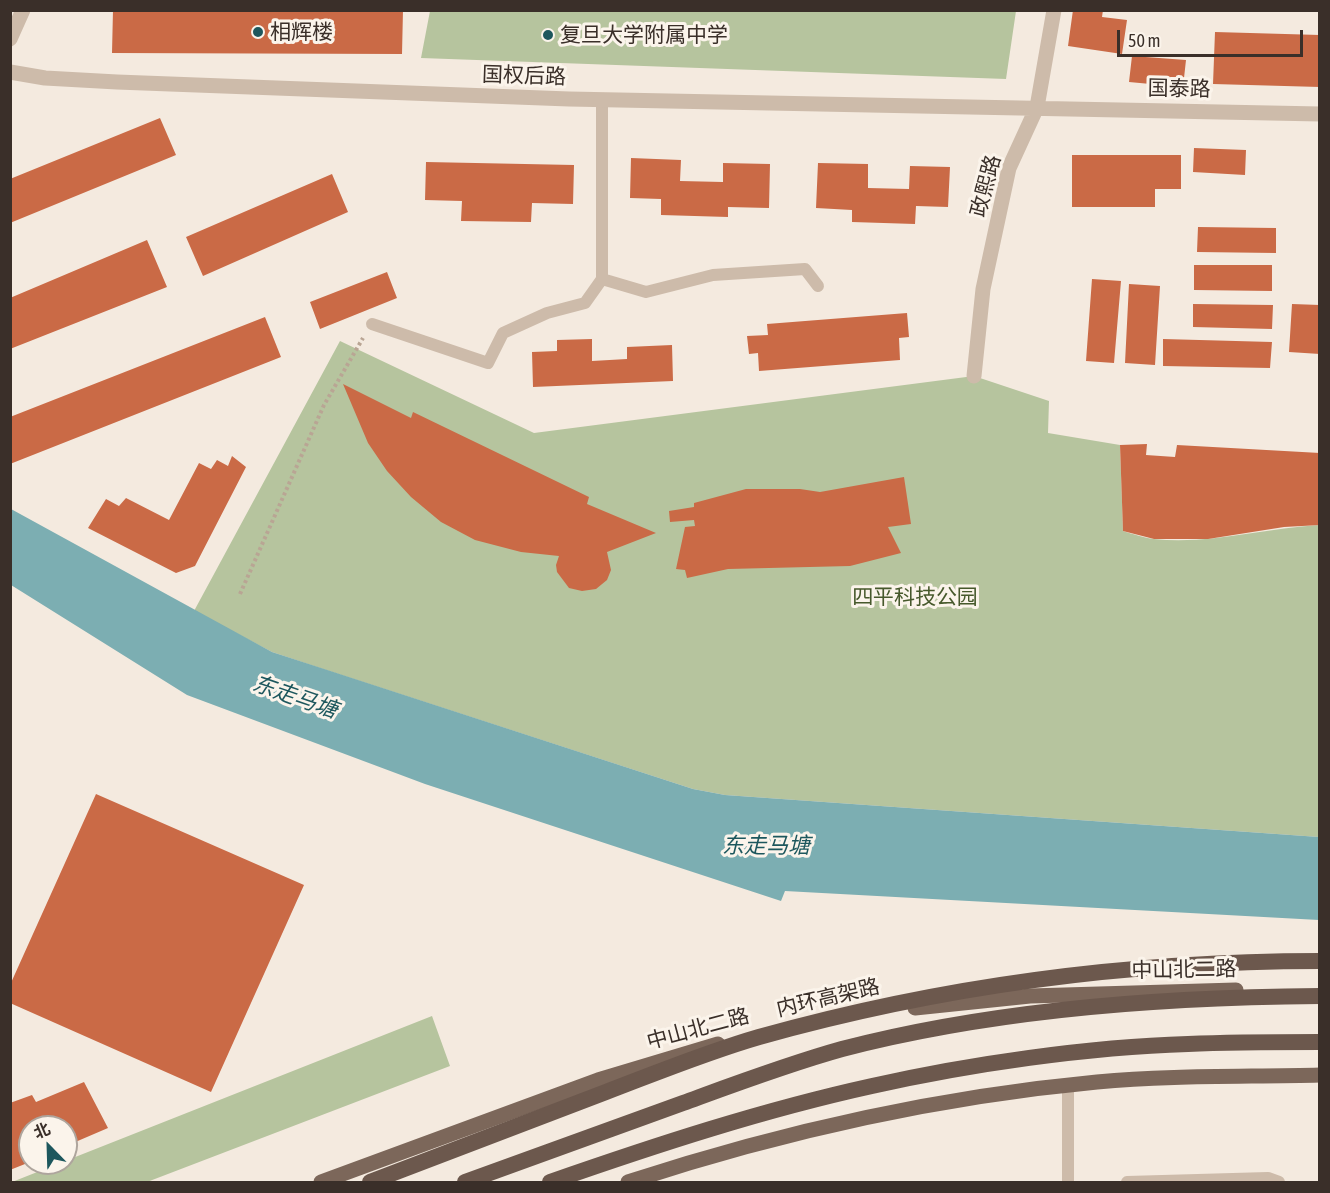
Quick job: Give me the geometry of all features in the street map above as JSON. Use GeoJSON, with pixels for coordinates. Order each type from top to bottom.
{"type":"FeatureCollection","features":[{"type":"Feature","properties":{"kind":"highway","name":"内环高架路"},"geometry":{"type":"LineString","coordinates":[[370,1182],[693,1059],[758,1037],[988,987],[1101,971],[1248,961],[1320,961]]}},
{"type":"Feature","properties":{"kind":"highway"},"geometry":{"type":"LineString","coordinates":[[465,1182],[777,1069],[843,1049],[908,1035],[1045,1012],[1154,1002],[1320,996]]}},
{"type":"Feature","properties":{"kind":"highway"},"geometry":{"type":"LineString","coordinates":[[550,1182],[647,1148],[810,1101],[885,1083],[1077,1053],[1186,1044],[1320,1042]]}},
{"type":"Feature","properties":{"kind":"main road","name":"中山北二路"},"geometry":{"type":"LineString","coordinates":[[321,1182],[598,1080],[691,1050],[774,1030],[941,1004],[1030,996],[1169,990],[1320,990]]}},
{"type":"Feature","properties":{"kind":"main road"},"geometry":{"type":"LineString","coordinates":[[628,1182],[803,1130],[965,1097],[1100,1081],[1320,1075]]}},
{"type":"Feature","properties":{"kind":"street"},"geometry":{"type":"LineString","coordinates":[[10,39],[23,10]]}},
{"type":"Feature","properties":{"kind":"street","name":"政熙路"},"geometry":{"type":"LineString","coordinates":[[975,376],[983,289],[1009,168],[1037,106],[1054,10]]}},
{"type":"Feature","properties":{"kind":"street","name":"国权后路"},"geometry":{"type":"LineString","coordinates":[[10,72],[45,78],[117,82],[602,100],[1037,106]]}},
{"type":"Feature","properties":{"kind":"street","name":"国泰路"},"geometry":{"type":"LineString","coordinates":[[1037,106],[1320,114]]}},
{"type":"Feature","properties":{"kind":"lane"},"geometry":{"type":"LineString","coordinates":[[372,324],[488,363],[502,333],[547,313],[585,303],[602,279],[602,100]]}},
{"type":"Feature","properties":{"kind":"lane"},"geometry":{"type":"LineString","coordinates":[[602,279],[646,292],[713,275],[805,269],[818,286]]}},
{"type":"Feature","properties":{"kind":"lane"},"geometry":{"type":"LineString","coordinates":[[1068,1085],[1068,1182]]}},
{"type":"Feature","properties":{"kind":"lane"},"geometry":{"type":"LineString","coordinates":[[1127,1182],[1268,1178],[1279,1182]]}},
{"type":"Feature","properties":{"kind":"path"},"geometry":{"type":"LineString","coordinates":[[240,594],[324,405],[372,324]]}},
{"type":"Feature","properties":{"kind":"green space"},"geometry":{"type":"Polygon","coordinates":[[[430,10],[1016,11],[1006,79],[421,58],[430,10]]]}},
{"type":"Feature","properties":{"kind":"green space","name":"四平科技公园"},"geometry":{"type":"Polygon","coordinates":[[[340,341],[534,433],[974,376],[1049,401],[1048,433],[1120,445],[1123,531],[1154,539],[1195,540],[1319,525],[1319,837],[725,795],[693,789],[272,652],[194,611],[340,341]]]}},
{"type":"Feature","properties":{"kind":"green space"},"geometry":{"type":"Polygon","coordinates":[[[432,1016],[450,1066],[147,1182],[12,1182],[30,1175],[78,1175],[78,1156],[432,1016]]]}},
{"type":"Feature","properties":{"kind":"water","name":"东走马塘"},"geometry":{"type":"Polygon","coordinates":[[[11,509],[272,652],[693,789],[725,795],[1319,837],[1319,920],[785,891],[781,901],[425,784],[187,695],[11,585],[11,509]]]}},
{"type":"Feature","properties":{"kind":"building","name":"相辉楼"},"geometry":{"type":"Polygon","coordinates":[[[113,10],[403,10],[402,54],[112,53],[113,10]]]}},
{"type":"Feature","properties":{"kind":"building"},"geometry":{"type":"Polygon","coordinates":[[[1073,10],[1103,10],[1102,17],[1127,20],[1122,54],[1068,46],[1073,10]]]}},
{"type":"Feature","properties":{"kind":"building"},"geometry":{"type":"Polygon","coordinates":[[[1215,32],[1320,35],[1320,87],[1213,84],[1215,32]]]}},
{"type":"Feature","properties":{"kind":"building"},"geometry":{"type":"Polygon","coordinates":[[[1132,56],[1186,60],[1183,87],[1129,82],[1132,56]]]}},
{"type":"Feature","properties":{"kind":"building"},"geometry":{"type":"Polygon","coordinates":[[[160,118],[176,155],[10,223],[10,179],[160,118]]]}},
{"type":"Feature","properties":{"kind":"building"},"geometry":{"type":"Polygon","coordinates":[[[1194,148],[1246,150],[1245,175],[1193,172],[1194,148]]]}},
{"type":"Feature","properties":{"kind":"building"},"geometry":{"type":"Polygon","coordinates":[[[1072,155],[1181,155],[1181,189],[1155,189],[1155,207],[1072,207],[1072,155]]]}},
{"type":"Feature","properties":{"kind":"building"},"geometry":{"type":"Polygon","coordinates":[[[631,158],[681,160],[680,181],[723,182],[723,163],[770,164],[769,208],[728,207],[728,217],[661,215],[661,199],[630,198],[631,158]]]}},
{"type":"Feature","properties":{"kind":"building"},"geometry":{"type":"Polygon","coordinates":[[[426,162],[574,165],[573,204],[532,203],[531,222],[461,221],[462,201],[425,200],[426,162]]]}},
{"type":"Feature","properties":{"kind":"building"},"geometry":{"type":"Polygon","coordinates":[[[818,163],[868,164],[868,188],[909,189],[910,166],[950,167],[948,207],[916,206],[915,224],[852,222],[852,210],[816,208],[818,163]]]}},
{"type":"Feature","properties":{"kind":"building"},"geometry":{"type":"Polygon","coordinates":[[[332,174],[348,212],[203,276],[186,237],[332,174]]]}},
{"type":"Feature","properties":{"kind":"building"},"geometry":{"type":"Polygon","coordinates":[[[1198,227],[1276,228],[1276,253],[1197,252],[1198,227]]]}},
{"type":"Feature","properties":{"kind":"building"},"geometry":{"type":"Polygon","coordinates":[[[147,240],[167,287],[10,349],[10,298],[147,240]]]}},
{"type":"Feature","properties":{"kind":"building"},"geometry":{"type":"Polygon","coordinates":[[[1194,265],[1272,265],[1272,291],[1194,290],[1194,265]]]}},
{"type":"Feature","properties":{"kind":"building"},"geometry":{"type":"Polygon","coordinates":[[[387,272],[397,298],[320,329],[310,302],[387,272]]]}},
{"type":"Feature","properties":{"kind":"building"},"geometry":{"type":"Polygon","coordinates":[[[1092,279],[1121,281],[1114,363],[1086,361],[1092,279]]]}},
{"type":"Feature","properties":{"kind":"building"},"geometry":{"type":"Polygon","coordinates":[[[1129,284],[1160,286],[1155,365],[1125,363],[1129,284]]]}},
{"type":"Feature","properties":{"kind":"building"},"geometry":{"type":"Polygon","coordinates":[[[1193,304],[1273,305],[1272,329],[1193,327],[1193,304]]]}},
{"type":"Feature","properties":{"kind":"building"},"geometry":{"type":"Polygon","coordinates":[[[1292,304],[1320,305],[1320,354],[1289,352],[1292,304]]]}},
{"type":"Feature","properties":{"kind":"building"},"geometry":{"type":"Polygon","coordinates":[[[907,313],[909,337],[899,338],[900,360],[759,371],[758,353],[749,354],[747,336],[768,335],[767,324],[907,313]]]}},
{"type":"Feature","properties":{"kind":"building"},"geometry":{"type":"Polygon","coordinates":[[[265,317],[281,357],[10,464],[10,417],[265,317]]]}},
{"type":"Feature","properties":{"kind":"building"},"geometry":{"type":"Polygon","coordinates":[[[592,339],[592,361],[627,359],[627,347],[672,345],[673,381],[533,387],[532,352],[557,351],[557,340],[592,339]]]}},
{"type":"Feature","properties":{"kind":"building"},"geometry":{"type":"Polygon","coordinates":[[[1163,339],[1272,342],[1270,368],[1163,366],[1163,339]]]}},
{"type":"Feature","properties":{"kind":"building"},"geometry":{"type":"Polygon","coordinates":[[[343,384],[411,418],[413,412],[589,497],[587,504],[656,533],[607,552],[611,570],[607,580],[596,589],[582,591],[569,588],[557,572],[556,565],[559,556],[521,552],[475,540],[441,522],[411,497],[387,471],[368,443],[343,384]]]}},
{"type":"Feature","properties":{"kind":"building"},"geometry":{"type":"Polygon","coordinates":[[[1147,444],[1146,455],[1175,457],[1177,445],[1320,453],[1320,525],[1284,527],[1208,539],[1154,539],[1123,531],[1120,445],[1147,444]]]}},
{"type":"Feature","properties":{"kind":"building"},"geometry":{"type":"Polygon","coordinates":[[[232,456],[246,467],[195,566],[176,573],[88,528],[106,499],[119,506],[126,498],[169,520],[199,463],[211,469],[217,460],[228,466],[232,456]]]}},
{"type":"Feature","properties":{"kind":"building"},"geometry":{"type":"Polygon","coordinates":[[[904,477],[911,524],[888,527],[901,553],[850,566],[728,569],[687,578],[685,570],[676,569],[685,527],[695,526],[694,520],[670,522],[669,511],[694,507],[694,503],[746,489],[800,489],[820,492],[904,477]]]}},
{"type":"Feature","properties":{"kind":"building"},"geometry":{"type":"Polygon","coordinates":[[[96,794],[304,885],[211,1092],[10,1003],[10,985],[96,794]]]}},
{"type":"Feature","properties":{"kind":"building"},"geometry":{"type":"Polygon","coordinates":[[[84,1082],[108,1128],[78,1141],[78,1115],[18,1115],[18,1167],[10,1170],[10,1103],[32,1095],[36,1102],[84,1082]]]}},
{"type":"Feature","properties":{"kind":"place","name":"相辉楼"},"geometry":{"type":"Point","coordinates":[258,32]}},
{"type":"Feature","properties":{"kind":"place","name":"复旦大学附属中学"},"geometry":{"type":"Point","coordinates":[548,35]}}]}
